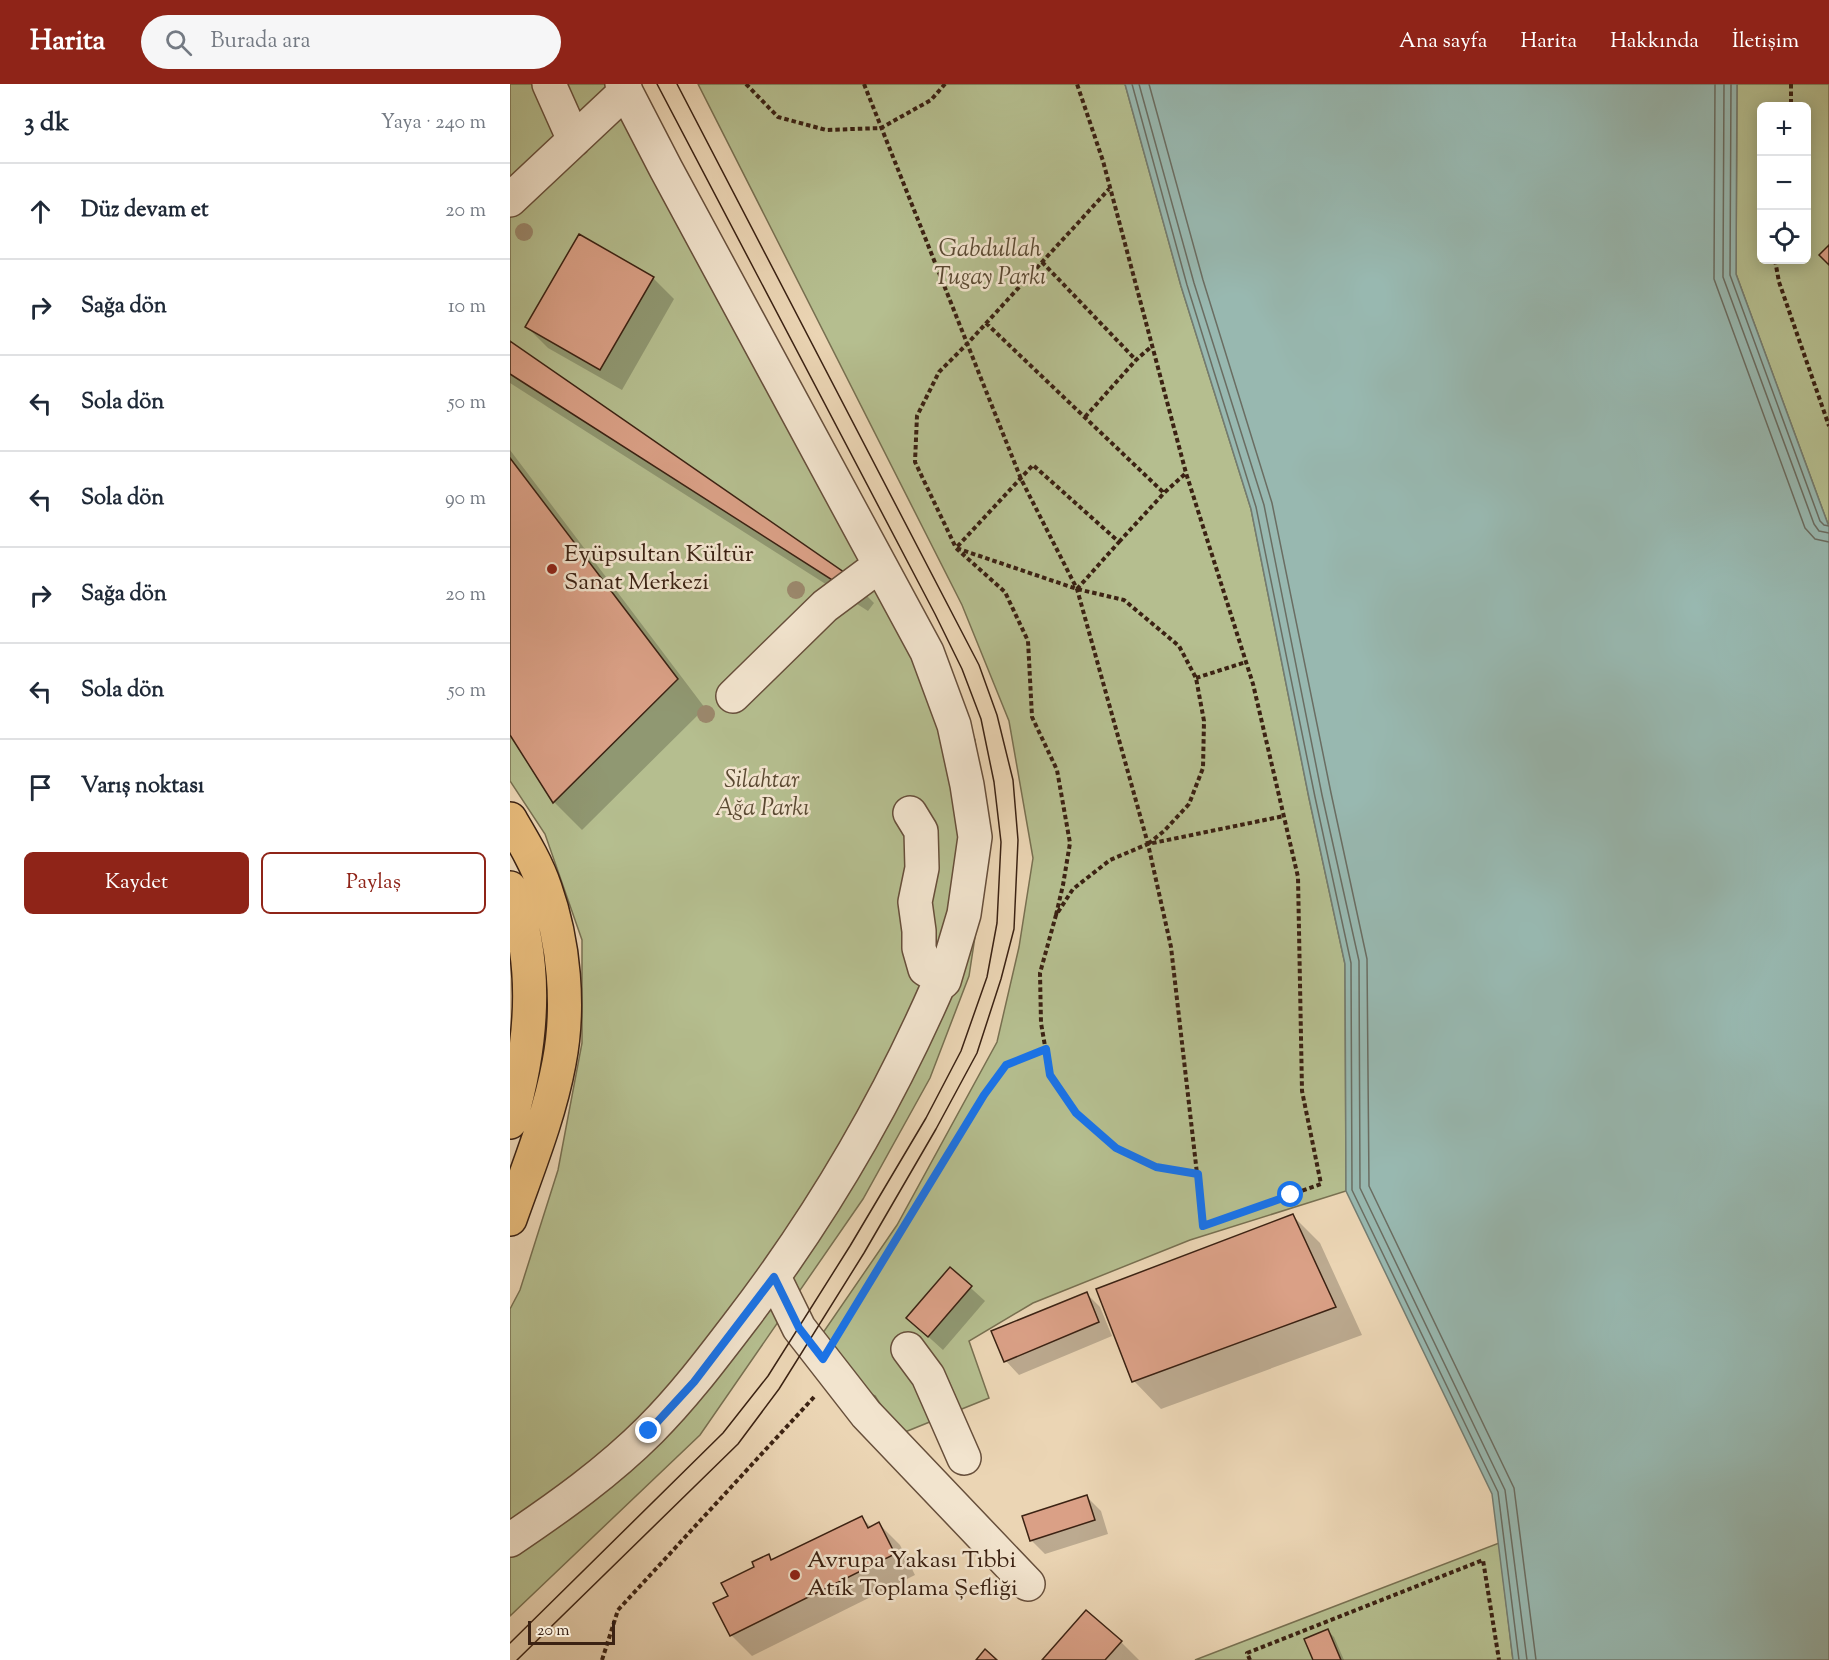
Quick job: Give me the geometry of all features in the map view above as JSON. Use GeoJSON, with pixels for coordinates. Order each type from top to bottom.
{"type":"FeatureCollection","features":[{"type":"Feature","properties":{"kind":"main road"},"geometry":{"type":"LineString","coordinates":[[510,819],[545,887],[558,935],[563,976],[564,1017],[560,1063],[546,1118],[510,1220]]}},
{"type":"Feature","properties":{"kind":"main road"},"geometry":{"type":"LineString","coordinates":[[510,888],[523,928],[529,988],[529,1026],[524,1066],[511,1117]]}},
{"type":"Feature","properties":{"kind":"lane"},"geometry":{"type":"LineString","coordinates":[[549,84],[574,140]]}},
{"type":"Feature","properties":{"kind":"lane"},"geometry":{"type":"LineString","coordinates":[[510,201],[624,88],[927,652],[954,725],[975,837],[964,914],[944,981],[938,986],[916,1036],[882,1102],[827,1196],[774,1277],[694,1382],[649,1431],[594,1479],[510,1540]]}},
{"type":"Feature","properties":{"kind":"lane"},"geometry":{"type":"LineString","coordinates":[[733,696],[825,606],[880,565]]}},
{"type":"Feature","properties":{"kind":"lane"},"geometry":{"type":"LineString","coordinates":[[910,813],[921,831],[922,868],[915,902],[919,948],[925,969],[944,981]]}},
{"type":"Feature","properties":{"kind":"lane"},"geometry":{"type":"LineString","coordinates":[[774,1277],[799,1328],[866,1414],[1028,1584]]}},
{"type":"Feature","properties":{"kind":"lane"},"geometry":{"type":"LineString","coordinates":[[908,1349],[928,1376],[964,1458]]}},
{"type":"Feature","properties":{"kind":"path"},"geometry":{"type":"LineString","coordinates":[[746,84],[778,117],[826,130],[881,128],[931,100],[945,84]]}},
{"type":"Feature","properties":{"kind":"path"},"geometry":{"type":"LineString","coordinates":[[864,84],[1021,479],[1077,589],[1148,844],[1171,947],[1203,1226],[1321,1184],[1302,1092],[1298,877],[1253,684],[1186,472],[1103,161],[1077,84]]}},
{"type":"Feature","properties":{"kind":"path"},"geometry":{"type":"LineString","coordinates":[[1791,84],[1791,102]]}},
{"type":"Feature","properties":{"kind":"path"},"geometry":{"type":"LineString","coordinates":[[1109,189],[939,372],[917,416],[915,462],[956,548],[1005,592],[1028,641],[1032,717],[1057,770],[1070,843],[1063,885],[1040,973],[1041,1023],[1050,1075],[1076,1113],[1116,1148],[1156,1167],[1198,1174]]}},
{"type":"Feature","properties":{"kind":"path"},"geometry":{"type":"LineString","coordinates":[[1042,262],[1136,360]]}},
{"type":"Feature","properties":{"kind":"path"},"geometry":{"type":"LineString","coordinates":[[1776,264],[1779,282],[1829,426]]}},
{"type":"Feature","properties":{"kind":"path"},"geometry":{"type":"LineString","coordinates":[[986,323],[1164,493]]}},
{"type":"Feature","properties":{"kind":"path"},"geometry":{"type":"LineString","coordinates":[[1084,417],[1136,360],[1153,346]]}},
{"type":"Feature","properties":{"kind":"path"},"geometry":{"type":"LineString","coordinates":[[956,548],[1034,465],[1119,542]]}},
{"type":"Feature","properties":{"kind":"path"},"geometry":{"type":"LineString","coordinates":[[1077,589],[1186,472]]}},
{"type":"Feature","properties":{"kind":"path"},"geometry":{"type":"LineString","coordinates":[[956,548],[1077,589],[1124,600],[1179,646],[1196,678],[1204,721],[1203,768],[1188,804],[1164,831],[1148,844]]}},
{"type":"Feature","properties":{"kind":"path"},"geometry":{"type":"LineString","coordinates":[[1196,678],[1246,662]]}},
{"type":"Feature","properties":{"kind":"path"},"geometry":{"type":"LineString","coordinates":[[1056,915],[1073,889],[1110,860],[1148,844],[1284,816]]}},
{"type":"Feature","properties":{"kind":"path"},"geometry":{"type":"LineString","coordinates":[[602,1660],[618,1610],[829,1366],[984,1095],[1006,1065],[1046,1049]]}},
{"type":"Feature","properties":{"kind":"path"},"geometry":{"type":"LineString","coordinates":[[1250,1660],[1247,1653],[1483,1560],[1499,1660]]}},
{"type":"Feature","properties":{"kind":"green space","name":"Silahtar Ağa Parkı"},"geometry":{"type":"Polygon","coordinates":[[[510,84],[637,84],[937,654],[975,740],[987,858],[969,976],[930,1078],[863,1199],[700,1435],[510,1616],[510,1309],[520,1290],[558,1170],[582,1043],[582,940],[545,834],[510,781],[510,84]]]}},
{"type":"Feature","properties":{"kind":"green space","name":"Gabdullah Tugay Parkı"},"geometry":{"type":"Polygon","coordinates":[[[698,84],[1125,84],[1181,286],[1251,509],[1345,964],[1346,1191],[1190,1240],[1033,1303],[969,1341],[989,1398],[900,1434],[875,1396],[805,1359],[897,1225],[997,1042],[1019,947],[1033,858],[1009,721],[962,605],[698,84]]]}},
{"type":"Feature","properties":{"kind":"green space"},"geometry":{"type":"Polygon","coordinates":[[[1737,84],[1829,84],[1829,527],[1736,274],[1737,84]]]}},
{"type":"Feature","properties":{"kind":"green space"},"geometry":{"type":"Polygon","coordinates":[[[1499,1543],[1513,1660],[1195,1660],[1499,1543]]]}},
{"type":"Feature","properties":{"kind":"water"},"geometry":{"type":"Polygon","coordinates":[[[1125,84],[1737,84],[1736,274],[1829,527],[1829,1660],[1513,1660],[1492,1494],[1346,1191],[1345,964],[1251,509],[1181,286],[1125,84]]]}},
{"type":"Feature","properties":{"kind":"building"},"geometry":{"type":"Polygon","coordinates":[[[579,234],[654,277],[600,370],[525,327],[579,234]]]}},
{"type":"Feature","properties":{"kind":"building"},"geometry":{"type":"Polygon","coordinates":[[[1829,245],[1829,265],[1819,255],[1829,245]]]}},
{"type":"Feature","properties":{"kind":"building","name":"Eyüpsultan Kültür Sanat Merkezi"},"geometry":{"type":"Polygon","coordinates":[[[510,341],[848,575],[840,585],[510,374],[510,341]]]}},
{"type":"Feature","properties":{"kind":"building","name":"Eyüpsultan Kültür Sanat Merkezi"},"geometry":{"type":"Polygon","coordinates":[[[510,458],[678,679],[553,803],[510,735],[510,458]]]}},
{"type":"Feature","properties":{"kind":"building"},"geometry":{"type":"Polygon","coordinates":[[[1293,1214],[1336,1307],[1132,1382],[1096,1289],[1293,1214]]]}},
{"type":"Feature","properties":{"kind":"building"},"geometry":{"type":"Polygon","coordinates":[[[950,1267],[972,1286],[928,1337],[906,1318],[950,1267]]]}},
{"type":"Feature","properties":{"kind":"building"},"geometry":{"type":"Polygon","coordinates":[[[1087,1292],[1099,1322],[1004,1362],[991,1331],[1087,1292]]]}},
{"type":"Feature","properties":{"kind":"building"},"geometry":{"type":"Polygon","coordinates":[[[1087,1495],[1095,1520],[1030,1541],[1022,1516],[1087,1495]]]}},
{"type":"Feature","properties":{"kind":"building","name":"Avrupa Yakası Tıbbi Atık Toplama Şefliği"},"geometry":{"type":"Polygon","coordinates":[[[862,1516],[868,1528],[879,1522],[895,1554],[730,1636],[713,1603],[728,1596],[721,1583],[754,1567],[752,1562],[769,1554],[771,1560],[862,1516]]]}},
{"type":"Feature","properties":{"kind":"building"},"geometry":{"type":"Polygon","coordinates":[[[1086,1610],[1122,1641],[1105,1660],[1042,1660],[1086,1610]]]}},
{"type":"Feature","properties":{"kind":"building"},"geometry":{"type":"Polygon","coordinates":[[[1328,1629],[1341,1660],[1313,1660],[1304,1639],[1328,1629]]]}},
{"type":"Feature","properties":{"kind":"building"},"geometry":{"type":"Polygon","coordinates":[[[985,1649],[997,1660],[976,1660],[985,1649]]]}},
{"type":"Feature","properties":{"kind":"tram line"},"geometry":{"type":"LineString","coordinates":[[510,1643],[723,1433],[768,1376],[850,1246],[926,1118],[961,1051],[987,977],[997,923],[1001,842],[994,782],[981,719],[962,669],[657,84]]}},
{"type":"Feature","properties":{"kind":"tram line"},"geometry":{"type":"LineString","coordinates":[[517,1660],[738,1444],[779,1389],[864,1253],[977,1053],[1001,979],[1014,929],[1018,840],[1013,780],[997,715],[979,665],[677,84]]}},
{"type":"Feature","properties":{"kind":"place","name":"Eyüpsultan Kültür Sanat Merkezi"},"geometry":{"type":"Point","coordinates":[552,569]}},
{"type":"Feature","properties":{"kind":"place","name":"Avrupa Yakası Tıbbi Atık Toplama Şefliği"},"geometry":{"type":"Point","coordinates":[795,1575]}},
{"type":"Feature","properties":{"kind":"route"},"geometry":{"type":"LineString","coordinates":[[649,1431],[694,1382],[774,1277],[799,1328],[823,1359],[984,1095],[1006,1065],[1046,1049],[1050,1075],[1076,1113],[1116,1148],[1156,1167],[1198,1174],[1203,1226],[1291,1195]]}}]}
